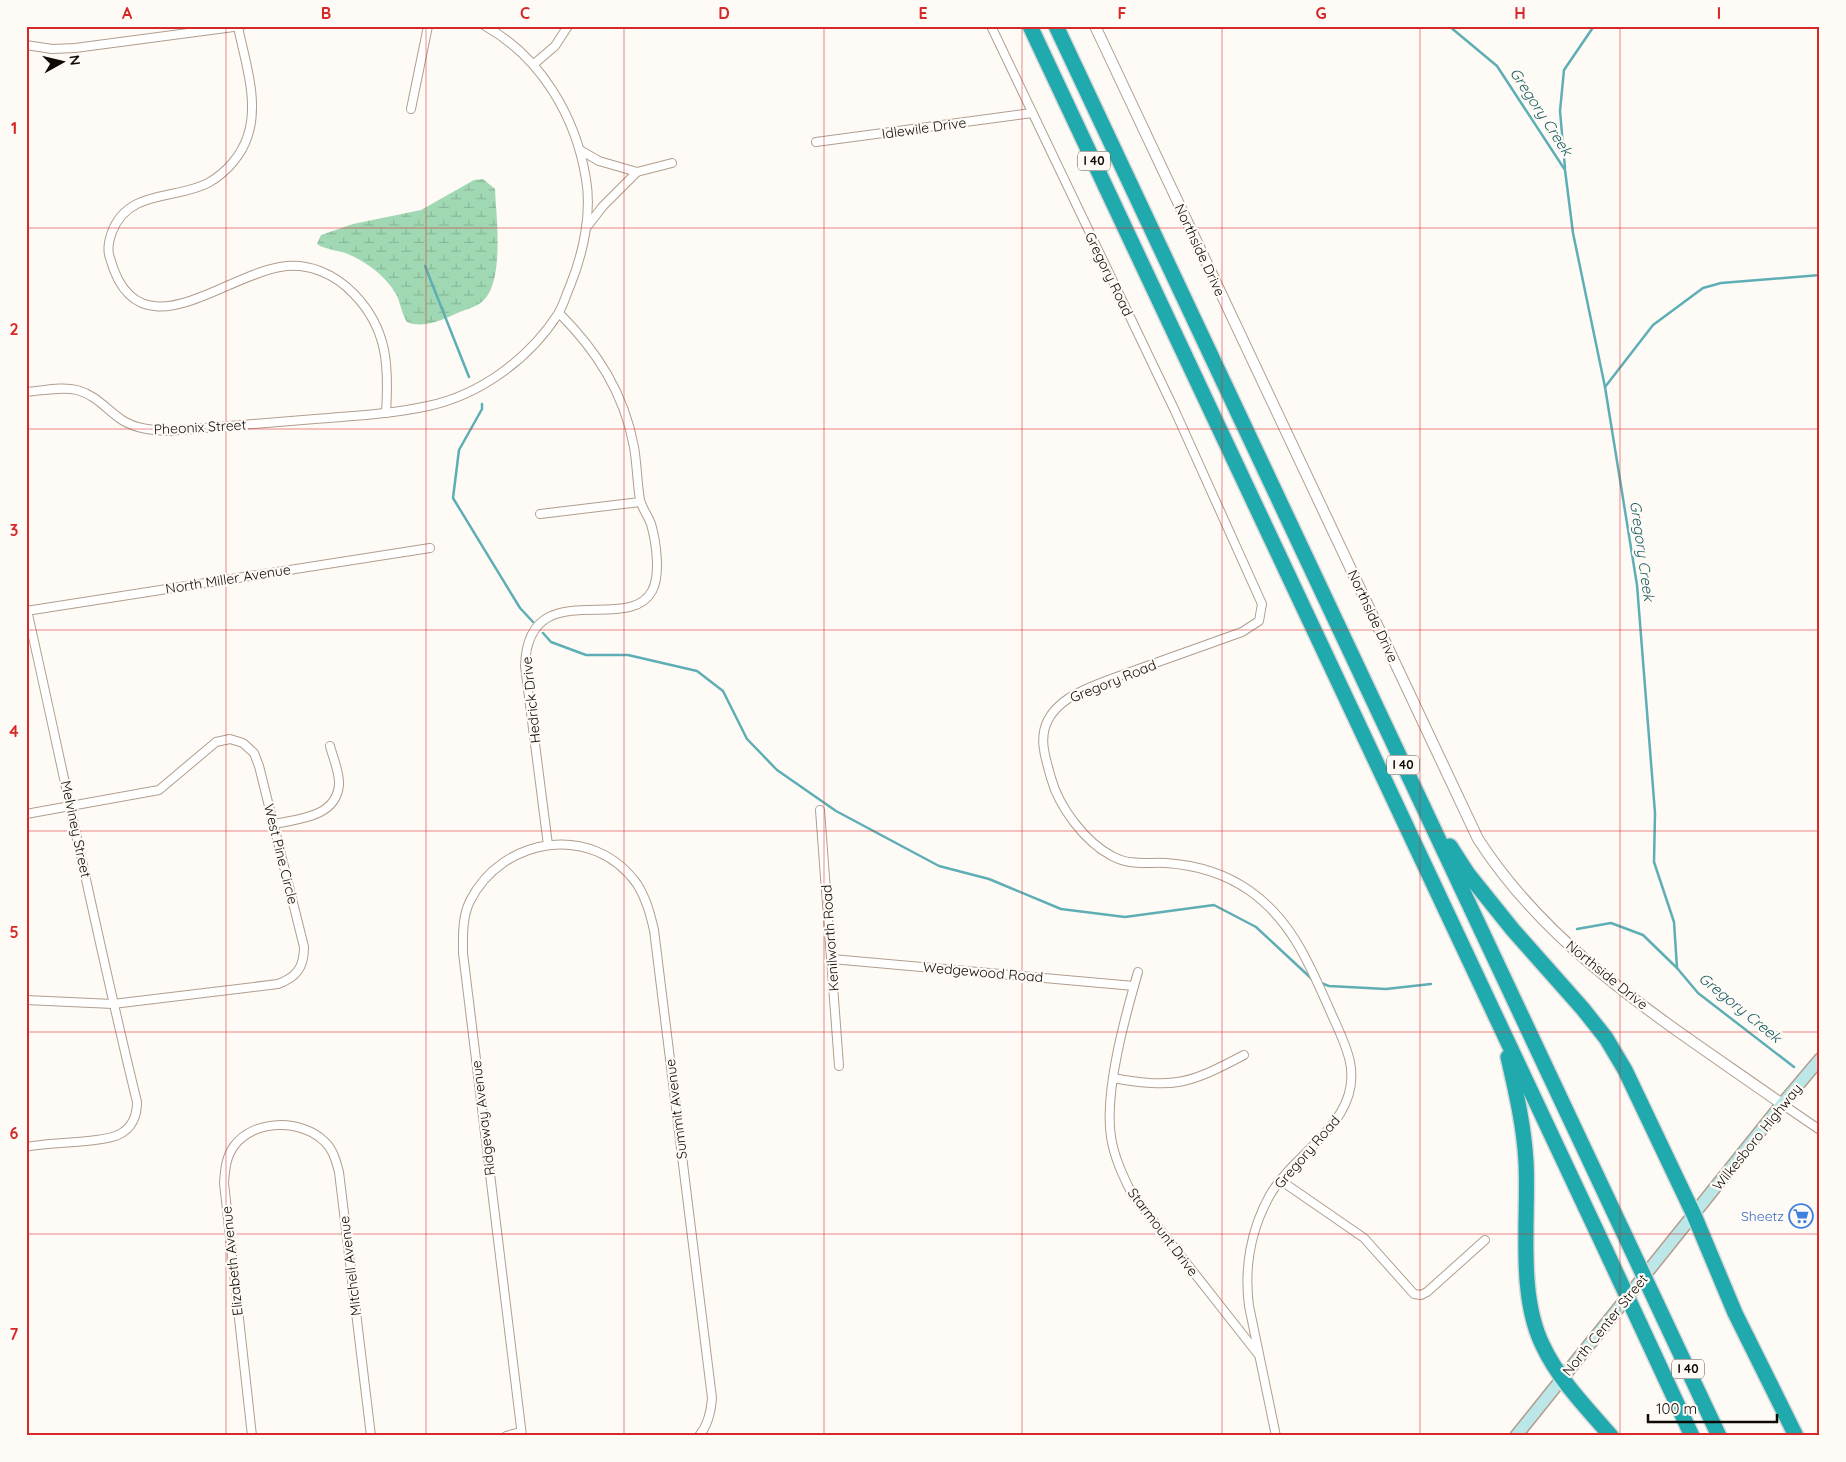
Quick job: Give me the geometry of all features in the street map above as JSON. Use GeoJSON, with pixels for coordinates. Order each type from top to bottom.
{"type":"FeatureCollection","features":[{"type":"Feature","properties":{"kind":"highway","name":"I 40"},"geometry":{"type":"LineString","coordinates":[[1030,26],[1692,1436]]}},
{"type":"Feature","properties":{"kind":"highway","name":"I 40"},"geometry":{"type":"LineString","coordinates":[[1056,26],[1719,1436]]}},
{"type":"Feature","properties":{"kind":"highway"},"geometry":{"type":"LineString","coordinates":[[1396,750],[1429,813],[1468,874],[1606,1038],[1625,1070],[1694,1215],[1735,1313],[1796,1436]]}},
{"type":"Feature","properties":{"kind":"highway"},"geometry":{"type":"LineString","coordinates":[[1490,1004],[1508,1055],[1520,1108],[1526,1162],[1528,1279],[1532,1313],[1542,1344],[1562,1379],[1611,1436]]}},
{"type":"Feature","properties":{"kind":"main road","name":"Wilkesboro Highway"},"geometry":{"type":"LineString","coordinates":[[1694,1215],[1820,1059]]}},
{"type":"Feature","properties":{"kind":"main road","name":"North Center Street"},"geometry":{"type":"LineString","coordinates":[[1516,1436],[1694,1215]]}},
{"type":"Feature","properties":{"kind":"street"},"geometry":{"type":"LineString","coordinates":[[412,108],[428,26]]}},
{"type":"Feature","properties":{"kind":"street"},"geometry":{"type":"LineString","coordinates":[[485,26],[496,32],[534,64],[556,96],[580,150],[587,183],[586,228]]}},
{"type":"Feature","properties":{"kind":"street"},"geometry":{"type":"LineString","coordinates":[[534,64],[555,46],[568,26]]}},
{"type":"Feature","properties":{"kind":"street","name":"Gregory Road"},"geometry":{"type":"LineString","coordinates":[[991,26],[1175,411],[1262,604],[1259,621],[1242,632],[1104,682],[1070,697],[1056,707],[1047,721],[1043,737],[1044,754],[1053,784],[1067,812],[1087,836],[1110,856],[1136,863],[1194,866],[1223,876],[1250,891],[1268,906],[1293,934],[1308,962],[1344,1042],[1350,1065],[1350,1089],[1342,1111],[1328,1130],[1280,1180],[1263,1211],[1247,1263],[1246,1285],[1249,1306],[1276,1436]]}},
{"type":"Feature","properties":{"kind":"street","name":"Northside Drive"},"geometry":{"type":"LineString","coordinates":[[1095,26],[1478,839],[1497,868],[1520,894],[1587,962],[1782,1104]]}},
{"type":"Feature","properties":{"kind":"street"},"geometry":{"type":"LineString","coordinates":[[26,45],[52,49],[75,48],[240,27],[251,94],[252,115],[248,136],[239,155],[226,171],[208,183],[194,189],[151,198],[127,210],[115,223],[109,239],[109,256],[122,288],[137,301],[155,307],[174,307],[260,272],[281,266],[302,266],[324,271],[344,283],[365,305],[379,331],[387,360],[386,413]]}},
{"type":"Feature","properties":{"kind":"street","name":"Idlewile Drive"},"geometry":{"type":"LineString","coordinates":[[816,142],[1032,113]]}},
{"type":"Feature","properties":{"kind":"street"},"geometry":{"type":"LineString","coordinates":[[580,150],[599,161],[637,172],[672,163]]}},
{"type":"Feature","properties":{"kind":"street"},"geometry":{"type":"LineString","coordinates":[[586,228],[603,206],[637,172]]}},
{"type":"Feature","properties":{"kind":"street","name":"Pheonix Street"},"geometry":{"type":"LineString","coordinates":[[26,392],[59,389],[76,390],[92,396],[123,421],[145,430],[168,431],[386,413],[430,405],[472,391],[505,370],[534,344],[559,313],[575,272],[586,228]]}},
{"type":"Feature","properties":{"kind":"street","name":"Hedrick Drive"},"geometry":{"type":"LineString","coordinates":[[548,845],[525,666],[526,650],[532,635],[542,622],[556,614],[572,610],[628,608],[642,602],[652,591],[657,568],[656,545],[650,523],[640,502],[634,447],[618,391],[584,338],[559,313]]}},
{"type":"Feature","properties":{"kind":"street"},"geometry":{"type":"LineString","coordinates":[[540,514],[640,502]]}},
{"type":"Feature","properties":{"kind":"street","name":"North Miller Avenue"},"geometry":{"type":"LineString","coordinates":[[27,610],[430,548]]}},
{"type":"Feature","properties":{"kind":"street","name":"Melviney Street"},"geometry":{"type":"LineString","coordinates":[[26,1147],[107,1138],[120,1134],[133,1122],[137,1113],[137,1102],[113,1004],[72,806],[27,610]]}},
{"type":"Feature","properties":{"kind":"street","name":"West Pine Circle"},"geometry":{"type":"LineString","coordinates":[[26,814],[159,790],[216,742],[230,739],[243,743],[254,753],[274,824],[304,947],[304,959],[299,971],[290,980],[278,984],[113,1004],[26,1000]]}},
{"type":"Feature","properties":{"kind":"street"},"geometry":{"type":"LineString","coordinates":[[274,824],[323,812],[336,796],[339,779],[330,746]]}},
{"type":"Feature","properties":{"kind":"street","name":"Kenilworth Road"},"geometry":{"type":"LineString","coordinates":[[820,810],[839,1066]]}},
{"type":"Feature","properties":{"kind":"street","name":"Ridgeway Avenue"},"geometry":{"type":"LineString","coordinates":[[521,1434],[463,954],[463,928],[469,903],[487,876],[500,863],[523,850],[548,845]]}},
{"type":"Feature","properties":{"kind":"street","name":"Summit Avenue"},"geometry":{"type":"LineString","coordinates":[[548,845],[573,845],[597,852],[619,865],[636,883],[648,905],[654,930],[712,1398],[711,1411],[704,1430],[699,1436]]}},
{"type":"Feature","properties":{"kind":"street","name":"Wedgewood Road"},"geometry":{"type":"LineString","coordinates":[[832,959],[1134,986]]}},
{"type":"Feature","properties":{"kind":"street","name":"Starmount Drive"},"geometry":{"type":"LineString","coordinates":[[1138,972],[1113,1078],[1109,1108],[1111,1138],[1118,1167],[1132,1194],[1260,1356]]}},
{"type":"Feature","properties":{"kind":"street"},"geometry":{"type":"LineString","coordinates":[[1113,1078],[1166,1084],[1190,1081],[1244,1055]]}},
{"type":"Feature","properties":{"kind":"street"},"geometry":{"type":"LineString","coordinates":[[1782,1104],[1820,1130]]}},
{"type":"Feature","properties":{"kind":"street","name":"Elizabeth Avenue"},"geometry":{"type":"LineString","coordinates":[[252,1436],[224,1183],[225,1163],[234,1146],[249,1133],[268,1127],[286,1126]]}},
{"type":"Feature","properties":{"kind":"street","name":"Mitchell Avenue"},"geometry":{"type":"LineString","coordinates":[[286,1126],[296,1126],[312,1132],[325,1142],[334,1156],[339,1172],[371,1436]]}},
{"type":"Feature","properties":{"kind":"street"},"geometry":{"type":"LineString","coordinates":[[1280,1180],[1364,1238],[1414,1294],[1421,1295],[1427,1292],[1485,1240]]}},
{"type":"Feature","properties":{"kind":"street"},"geometry":{"type":"LineString","coordinates":[[506,1436],[521,1434]]}},
{"type":"Feature","properties":{"kind":"green space"},"geometry":{"type":"Polygon","coordinates":[[[483,179],[495,189],[498,251],[493,283],[487,296],[479,304],[446,318],[423,324],[407,322],[393,289],[377,272],[364,262],[350,255],[324,248],[317,244],[321,235],[353,224],[421,210],[474,180],[483,179]]]}},
{"type":"Feature","properties":{"kind":"waterway","name":"Gregory Creek"},"geometry":{"type":"LineString","coordinates":[[1449,26],[1497,66],[1565,170],[1573,233],[1605,387],[1637,585],[1655,813],[1654,862],[1674,922],[1677,968],[1698,993],[1794,1067]]}},
{"type":"Feature","properties":{"kind":"waterway"},"geometry":{"type":"LineString","coordinates":[[1565,168],[1560,111],[1564,70],[1594,26]]}},
{"type":"Feature","properties":{"kind":"waterway"},"geometry":{"type":"LineString","coordinates":[[425,266],[469,377]]}},
{"type":"Feature","properties":{"kind":"waterway"},"geometry":{"type":"LineString","coordinates":[[1605,387],[1653,325],[1703,288],[1721,283],[1820,275]]}},
{"type":"Feature","properties":{"kind":"waterway"},"geometry":{"type":"LineString","coordinates":[[482,404],[482,409],[459,450],[453,498],[520,608],[533,622]]}},
{"type":"Feature","properties":{"kind":"waterway"},"geometry":{"type":"LineString","coordinates":[[543,633],[551,642],[586,655],[628,655],[697,671],[723,691],[747,739],[777,770],[836,811],[939,866],[989,879],[1061,909],[1125,917],[1214,905],[1256,927],[1313,980]]}},
{"type":"Feature","properties":{"kind":"waterway"},"geometry":{"type":"LineString","coordinates":[[1577,929],[1611,923],[1643,935],[1677,968]]}},
{"type":"Feature","properties":{"kind":"waterway"},"geometry":{"type":"LineString","coordinates":[[1321,983],[1329,986],[1386,989],[1431,984]]}},
{"type":"Feature","properties":{"kind":"place","name":"Sheetz"},"geometry":{"type":"Point","coordinates":[1801,1216]}}]}
